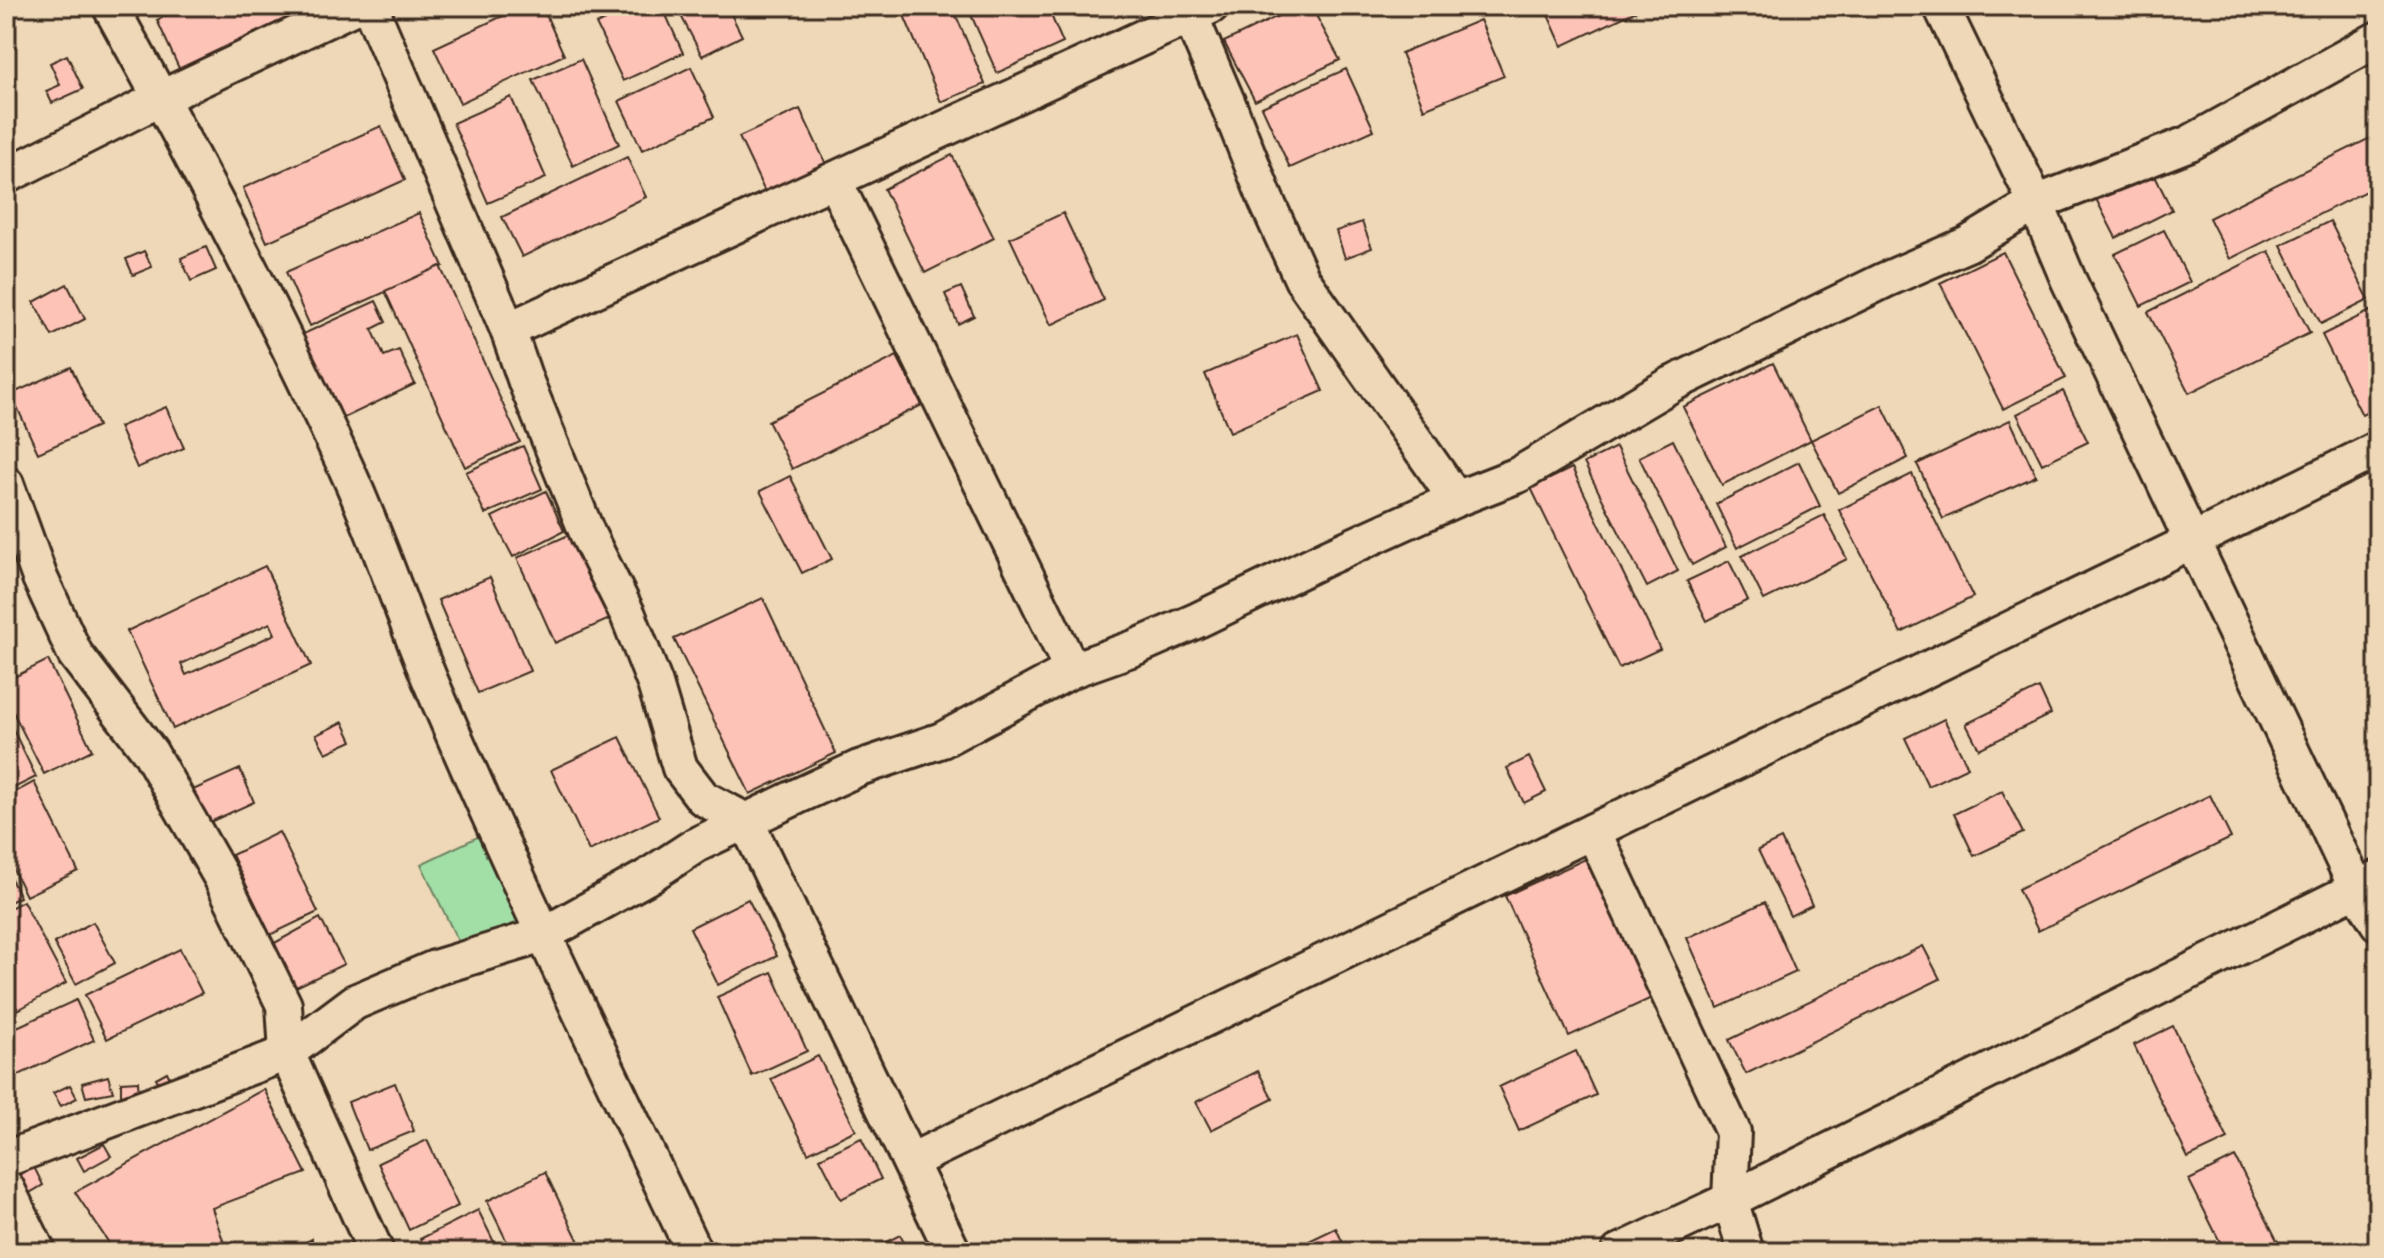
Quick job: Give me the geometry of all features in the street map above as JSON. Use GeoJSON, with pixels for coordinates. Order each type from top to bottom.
{"type":"FeatureCollection","features":[{"type":"Feature","properties":{"kind":"street"},"geometry":{"type":"LineString","coordinates":[[110,6],[264,299],[347,470],[430,679],[543,935],[694,1252]]}},
{"type":"Feature","properties":{"kind":"street"},"geometry":{"type":"LineString","coordinates":[[6,176],[161,98],[356,6]]}},
{"type":"Feature","properties":{"kind":"street"},"geometry":{"type":"LineString","coordinates":[[370,6],[508,330],[588,535],[628,615],[655,684],[680,768],[703,798],[746,821],[953,1252]]}},
{"type":"Feature","properties":{"kind":"street"},"geometry":{"type":"LineString","coordinates":[[1941,6],[2192,541],[2368,884],[2378,923]]}},
{"type":"Feature","properties":{"kind":"street"},"geometry":{"type":"LineString","coordinates":[[508,330],[1196,9],[1266,200],[1302,279],[1456,499]]}},
{"type":"Feature","properties":{"kind":"street"},"geometry":{"type":"LineString","coordinates":[[6,1159],[287,1053],[355,1002],[435,968],[543,935],[647,877],[696,845],[746,821],[859,768],[942,740],[1072,670],[1134,648],[1456,499],[1518,475],[1672,384],[1885,280],[1968,244],[2036,203],[2190,143],[2378,39]]}},
{"type":"Feature","properties":{"kind":"street"},"geometry":{"type":"LineString","coordinates":[[834,180],[1072,670]]}},
{"type":"Feature","properties":{"kind":"street"},"geometry":{"type":"LineString","coordinates":[[911,1161],[2378,449]]}},
{"type":"Feature","properties":{"kind":"street"},"geometry":{"type":"LineString","coordinates":[[6,484],[40,578],[75,654],[150,752],[221,877],[284,1005],[287,1053],[376,1252]]}},
{"type":"Feature","properties":{"kind":"street"},"geometry":{"type":"LineString","coordinates":[[1593,831],[1733,1132],[1730,1200],[1746,1252]]}},
{"type":"Feature","properties":{"kind":"street"},"geometry":{"type":"LineString","coordinates":[[1619,1252],[2368,884]]}},
{"type":"Feature","properties":{"kind":"street"},"geometry":{"type":"LineString","coordinates":[[6,1187],[38,1252]]}},
{"type":"Feature","properties":{"kind":"green space"},"geometry":{"type":"Polygon","coordinates":[[[492,830],[536,923],[465,956],[421,864],[492,830]]]}},
{"type":"Feature","properties":{"kind":"building"},"geometry":{"type":"Polygon","coordinates":[[[188,6],[319,6],[182,75],[157,20],[188,6]]]}},
{"type":"Feature","properties":{"kind":"building"},"geometry":{"type":"Polygon","coordinates":[[[524,6],[542,6],[564,55],[460,103],[434,48],[524,6]]]}},
{"type":"Feature","properties":{"kind":"building"},"geometry":{"type":"Polygon","coordinates":[[[634,6],[662,6],[683,53],[623,81],[596,24],[634,6]]]}},
{"type":"Feature","properties":{"kind":"building"},"geometry":{"type":"Polygon","coordinates":[[[676,6],[727,6],[742,36],[702,56],[676,6]]]}},
{"type":"Feature","properties":{"kind":"building"},"geometry":{"type":"Polygon","coordinates":[[[900,6],[952,6],[985,84],[941,102],[900,6]]]}},
{"type":"Feature","properties":{"kind":"building"},"geometry":{"type":"Polygon","coordinates":[[[967,6],[1047,6],[1063,43],[997,73],[967,6]]]}},
{"type":"Feature","properties":{"kind":"building"},"geometry":{"type":"Polygon","coordinates":[[[1299,6],[1311,6],[1340,60],[1255,101],[1224,42],[1299,6]]]}},
{"type":"Feature","properties":{"kind":"building"},"geometry":{"type":"Polygon","coordinates":[[[1544,6],[1647,6],[1562,46],[1544,6]]]}},
{"type":"Feature","properties":{"kind":"building"},"geometry":{"type":"Polygon","coordinates":[[[1480,20],[1504,76],[1424,109],[1401,53],[1480,20]]]}},
{"type":"Feature","properties":{"kind":"building"},"geometry":{"type":"Polygon","coordinates":[[[67,55],[83,89],[52,103],[46,91],[60,85],[50,63],[67,55]]]}},
{"type":"Feature","properties":{"kind":"building"},"geometry":{"type":"Polygon","coordinates":[[[581,59],[619,144],[573,166],[533,80],[581,59]]]}},
{"type":"Feature","properties":{"kind":"building"},"geometry":{"type":"Polygon","coordinates":[[[691,67],[714,117],[642,150],[619,101],[691,67]]]}},
{"type":"Feature","properties":{"kind":"building"},"geometry":{"type":"Polygon","coordinates":[[[1346,69],[1374,130],[1290,168],[1262,107],[1346,69]]]}},
{"type":"Feature","properties":{"kind":"building"},"geometry":{"type":"Polygon","coordinates":[[[511,97],[546,178],[488,203],[453,123],[511,97]]]}},
{"type":"Feature","properties":{"kind":"building"},"geometry":{"type":"Polygon","coordinates":[[[800,109],[826,164],[765,192],[739,137],[800,109]]]}},
{"type":"Feature","properties":{"kind":"building"},"geometry":{"type":"Polygon","coordinates":[[[381,126],[405,180],[267,242],[243,188],[381,126]]]}},
{"type":"Feature","properties":{"kind":"building"},"geometry":{"type":"Polygon","coordinates":[[[2378,134],[2378,185],[2230,259],[2209,218],[2378,134]]]}},
{"type":"Feature","properties":{"kind":"building"},"geometry":{"type":"Polygon","coordinates":[[[952,155],[994,238],[925,273],[884,189],[952,155]]]}},
{"type":"Feature","properties":{"kind":"building"},"geometry":{"type":"Polygon","coordinates":[[[627,157],[646,197],[522,257],[502,217],[627,157]]]}},
{"type":"Feature","properties":{"kind":"building"},"geometry":{"type":"Polygon","coordinates":[[[2152,170],[2172,210],[2116,238],[2096,199],[2152,170]]]}},
{"type":"Feature","properties":{"kind":"building"},"geometry":{"type":"Polygon","coordinates":[[[419,213],[443,266],[310,326],[286,272],[419,213]]]}},
{"type":"Feature","properties":{"kind":"building"},"geometry":{"type":"Polygon","coordinates":[[[1063,213],[1104,300],[1051,325],[1010,238],[1063,213]]]}},
{"type":"Feature","properties":{"kind":"building"},"geometry":{"type":"Polygon","coordinates":[[[2330,221],[2369,300],[2321,324],[2281,245],[2330,221]]]}},
{"type":"Feature","properties":{"kind":"building"},"geometry":{"type":"Polygon","coordinates":[[[1362,222],[1372,248],[1345,258],[1336,231],[1362,222]]]}},
{"type":"Feature","properties":{"kind":"building"},"geometry":{"type":"Polygon","coordinates":[[[2164,230],[2190,282],[2141,306],[2115,254],[2164,230]]]}},
{"type":"Feature","properties":{"kind":"building"},"geometry":{"type":"Polygon","coordinates":[[[206,247],[216,270],[191,281],[181,258],[206,247]]]}},
{"type":"Feature","properties":{"kind":"building"},"geometry":{"type":"Polygon","coordinates":[[[144,251],[152,267],[133,275],[126,259],[144,251]]]}},
{"type":"Feature","properties":{"kind":"building"},"geometry":{"type":"Polygon","coordinates":[[[2269,251],[2310,333],[2189,393],[2148,312],[2269,251]]]}},
{"type":"Feature","properties":{"kind":"building"},"geometry":{"type":"Polygon","coordinates":[[[2003,252],[2066,378],[2003,409],[1940,283],[2003,252]]]}},
{"type":"Feature","properties":{"kind":"building"},"geometry":{"type":"Polygon","coordinates":[[[440,266],[520,442],[465,467],[385,291],[440,266]]]}},
{"type":"Feature","properties":{"kind":"building"},"geometry":{"type":"Polygon","coordinates":[[[67,284],[85,319],[52,336],[34,302],[67,284]]]}},
{"type":"Feature","properties":{"kind":"building"},"geometry":{"type":"Polygon","coordinates":[[[961,287],[974,316],[958,324],[945,294],[961,287]]]}},
{"type":"Feature","properties":{"kind":"building"},"geometry":{"type":"Polygon","coordinates":[[[376,301],[386,322],[372,329],[384,356],[399,350],[415,384],[342,419],[301,335],[376,301]]]}},
{"type":"Feature","properties":{"kind":"building"},"geometry":{"type":"Polygon","coordinates":[[[2378,307],[2378,407],[2362,415],[2322,335],[2378,307]]]}},
{"type":"Feature","properties":{"kind":"building"},"geometry":{"type":"Polygon","coordinates":[[[1297,334],[1323,391],[1230,432],[1205,374],[1297,334]]]}},
{"type":"Feature","properties":{"kind":"building"},"geometry":{"type":"Polygon","coordinates":[[[897,356],[922,405],[792,469],[768,421],[897,356]]]}},
{"type":"Feature","properties":{"kind":"building"},"geometry":{"type":"Polygon","coordinates":[[[1773,363],[1811,440],[1722,485],[1683,407],[1773,363]]]}},
{"type":"Feature","properties":{"kind":"building"},"geometry":{"type":"Polygon","coordinates":[[[71,367],[98,426],[38,453],[11,394],[71,367]]]}},
{"type":"Feature","properties":{"kind":"building"},"geometry":{"type":"Polygon","coordinates":[[[2063,391],[2088,442],[2042,464],[2017,414],[2063,391]]]}},
{"type":"Feature","properties":{"kind":"building"},"geometry":{"type":"Polygon","coordinates":[[[1882,405],[1908,458],[1838,493],[1811,440],[1882,405]]]}},
{"type":"Feature","properties":{"kind":"building"},"geometry":{"type":"Polygon","coordinates":[[[166,407],[184,448],[137,468],[119,427],[166,407]]]}},
{"type":"Feature","properties":{"kind":"building"},"geometry":{"type":"Polygon","coordinates":[[[2010,420],[2036,476],[1943,519],[1917,464],[2010,420]]]}},
{"type":"Feature","properties":{"kind":"building"},"geometry":{"type":"Polygon","coordinates":[[[1673,440],[1726,547],[1692,565],[1639,457],[1673,440]]]}},
{"type":"Feature","properties":{"kind":"building"},"geometry":{"type":"Polygon","coordinates":[[[523,446],[542,489],[485,514],[466,472],[523,446]]]}},
{"type":"Feature","properties":{"kind":"building"},"geometry":{"type":"Polygon","coordinates":[[[1616,447],[1678,571],[1647,587],[1584,463],[1616,447]]]}},
{"type":"Feature","properties":{"kind":"building"},"geometry":{"type":"Polygon","coordinates":[[[1799,462],[1820,506],[1737,548],[1716,504],[1799,462]]]}},
{"type":"Feature","properties":{"kind":"building"},"geometry":{"type":"Polygon","coordinates":[[[1572,468],[1660,649],[1619,668],[1531,488],[1572,468]]]}},
{"type":"Feature","properties":{"kind":"building"},"geometry":{"type":"Polygon","coordinates":[[[1912,474],[1973,597],[1901,633],[1839,510],[1912,474]]]}},
{"type":"Feature","properties":{"kind":"building"},"geometry":{"type":"Polygon","coordinates":[[[790,476],[832,559],[802,573],[760,491],[790,476]]]}},
{"type":"Feature","properties":{"kind":"building"},"geometry":{"type":"Polygon","coordinates":[[[546,491],[564,531],[513,557],[492,517],[546,491]]]}},
{"type":"Feature","properties":{"kind":"building"},"geometry":{"type":"Polygon","coordinates":[[[1824,515],[1847,559],[1764,600],[1742,556],[1824,515]]]}},
{"type":"Feature","properties":{"kind":"building"},"geometry":{"type":"Polygon","coordinates":[[[573,533],[612,618],[555,643],[517,558],[573,533]]]}},
{"type":"Feature","properties":{"kind":"building"},"geometry":{"type":"Polygon","coordinates":[[[1729,561],[1748,600],[1707,621],[1687,581],[1729,561]]]}},
{"type":"Feature","properties":{"kind":"building"},"geometry":{"type":"Polygon","coordinates":[[[265,566],[311,665],[173,729],[127,631],[265,566]],[[270,623],[181,664],[186,675],[275,634],[270,623]]]}},
{"type":"Feature","properties":{"kind":"building"},"geometry":{"type":"Polygon","coordinates":[[[490,577],[530,671],[478,693],[438,600],[490,577]]]}},
{"type":"Feature","properties":{"kind":"building"},"geometry":{"type":"Polygon","coordinates":[[[763,598],[836,753],[750,794],[674,639],[763,598]]]}},
{"type":"Feature","properties":{"kind":"building"},"geometry":{"type":"Polygon","coordinates":[[[48,660],[92,750],[44,774],[6,698],[6,681],[48,660]]]}},
{"type":"Feature","properties":{"kind":"building"},"geometry":{"type":"Polygon","coordinates":[[[2039,688],[2051,714],[1979,749],[1966,724],[2039,688]]]}},
{"type":"Feature","properties":{"kind":"building"},"geometry":{"type":"Polygon","coordinates":[[[6,715],[36,777],[6,792],[6,715]]]}},
{"type":"Feature","properties":{"kind":"building"},"geometry":{"type":"Polygon","coordinates":[[[1944,719],[1968,767],[1928,786],[1905,738],[1944,719]]]}},
{"type":"Feature","properties":{"kind":"building"},"geometry":{"type":"Polygon","coordinates":[[[343,722],[352,741],[326,753],[316,735],[343,722]]]}},
{"type":"Feature","properties":{"kind":"building"},"geometry":{"type":"Polygon","coordinates":[[[620,737],[659,817],[589,851],[551,770],[620,737]]]}},
{"type":"Feature","properties":{"kind":"building"},"geometry":{"type":"Polygon","coordinates":[[[1529,757],[1546,792],[1524,803],[1507,768],[1529,757]]]}},
{"type":"Feature","properties":{"kind":"building"},"geometry":{"type":"Polygon","coordinates":[[[240,769],[254,802],[208,823],[193,790],[240,769]]]}},
{"type":"Feature","properties":{"kind":"building"},"geometry":{"type":"Polygon","coordinates":[[[34,782],[78,871],[26,896],[6,855],[6,797],[34,782]]]}},
{"type":"Feature","properties":{"kind":"building"},"geometry":{"type":"Polygon","coordinates":[[[2002,791],[2023,833],[1974,856],[1954,814],[2002,791]]]}},
{"type":"Feature","properties":{"kind":"building"},"geometry":{"type":"Polygon","coordinates":[[[2210,795],[2231,838],[2038,931],[2018,889],[2210,795]]]}},
{"type":"Feature","properties":{"kind":"building"},"geometry":{"type":"Polygon","coordinates":[[[279,832],[318,912],[270,935],[232,855],[279,832]]]}},
{"type":"Feature","properties":{"kind":"building"},"geometry":{"type":"Polygon","coordinates":[[[1781,839],[1812,905],[1790,916],[1758,850],[1781,839]]]}},
{"type":"Feature","properties":{"kind":"building"},"geometry":{"type":"Polygon","coordinates":[[[1592,856],[1656,996],[1569,1036],[1505,896],[1592,856]]]}},
{"type":"Feature","properties":{"kind":"building"},"geometry":{"type":"Polygon","coordinates":[[[6,869],[20,897],[6,904],[6,869]]]}},
{"type":"Feature","properties":{"kind":"building"},"geometry":{"type":"Polygon","coordinates":[[[748,899],[777,956],[718,985],[690,928],[748,899]]]}},
{"type":"Feature","properties":{"kind":"building"},"geometry":{"type":"Polygon","coordinates":[[[23,901],[66,983],[18,1010],[6,988],[6,910],[23,901]]]}},
{"type":"Feature","properties":{"kind":"building"},"geometry":{"type":"Polygon","coordinates":[[[1765,902],[1796,972],[1718,1008],[1687,938],[1765,902]]]}},
{"type":"Feature","properties":{"kind":"building"},"geometry":{"type":"Polygon","coordinates":[[[320,918],[344,964],[292,989],[271,945],[320,918]]]}},
{"type":"Feature","properties":{"kind":"building"},"geometry":{"type":"Polygon","coordinates":[[[93,922],[115,963],[76,984],[54,943],[93,922]]]}},
{"type":"Feature","properties":{"kind":"building"},"geometry":{"type":"Polygon","coordinates":[[[1923,946],[1940,979],[1746,1074],[1729,1040],[1923,946]]]}},
{"type":"Feature","properties":{"kind":"building"},"geometry":{"type":"Polygon","coordinates":[[[180,949],[202,993],[107,1039],[85,995],[180,949]]]}},
{"type":"Feature","properties":{"kind":"building"},"geometry":{"type":"Polygon","coordinates":[[[772,972],[807,1051],[752,1076],[717,997],[772,972]]]}},
{"type":"Feature","properties":{"kind":"building"},"geometry":{"type":"Polygon","coordinates":[[[76,1000],[94,1040],[6,1081],[6,1032],[76,1000]]]}},
{"type":"Feature","properties":{"kind":"building"},"geometry":{"type":"Polygon","coordinates":[[[2173,1026],[2228,1139],[2188,1158],[2134,1045],[2173,1026]]]}},
{"type":"Feature","properties":{"kind":"building"},"geometry":{"type":"Polygon","coordinates":[[[1576,1051],[1596,1095],[1519,1131],[1499,1087],[1576,1051]]]}},
{"type":"Feature","properties":{"kind":"building"},"geometry":{"type":"Polygon","coordinates":[[[818,1056],[856,1130],[808,1153],[771,1079],[818,1056]]]}},
{"type":"Feature","properties":{"kind":"building"},"geometry":{"type":"Polygon","coordinates":[[[1258,1071],[1273,1099],[1211,1130],[1196,1102],[1258,1071]]]}},
{"type":"Feature","properties":{"kind":"building"},"geometry":{"type":"Polygon","coordinates":[[[167,1072],[177,1093],[166,1098],[156,1078],[167,1072]]]}},
{"type":"Feature","properties":{"kind":"building"},"geometry":{"type":"Polygon","coordinates":[[[108,1076],[113,1092],[86,1097],[82,1083],[108,1076]]]}},
{"type":"Feature","properties":{"kind":"building"},"geometry":{"type":"Polygon","coordinates":[[[138,1081],[139,1097],[121,1097],[121,1082],[138,1081]]]}},
{"type":"Feature","properties":{"kind":"building"},"geometry":{"type":"Polygon","coordinates":[[[395,1083],[414,1131],[367,1150],[348,1102],[395,1083]]]}},
{"type":"Feature","properties":{"kind":"building"},"geometry":{"type":"Polygon","coordinates":[[[70,1085],[77,1098],[61,1106],[53,1093],[70,1085]]]}},
{"type":"Feature","properties":{"kind":"building"},"geometry":{"type":"Polygon","coordinates":[[[264,1089],[306,1173],[212,1208],[227,1252],[115,1252],[75,1192],[264,1089]]]}},
{"type":"Feature","properties":{"kind":"building"},"geometry":{"type":"Polygon","coordinates":[[[861,1138],[881,1179],[841,1199],[820,1158],[861,1138]]]}},
{"type":"Feature","properties":{"kind":"building"},"geometry":{"type":"Polygon","coordinates":[[[427,1140],[458,1206],[409,1230],[378,1163],[427,1140]]]}},
{"type":"Feature","properties":{"kind":"building"},"geometry":{"type":"Polygon","coordinates":[[[104,1144],[111,1156],[84,1171],[77,1158],[104,1144]]]}},
{"type":"Feature","properties":{"kind":"building"},"geometry":{"type":"Polygon","coordinates":[[[2235,1157],[2283,1252],[2225,1252],[2189,1180],[2235,1157]]]}},
{"type":"Feature","properties":{"kind":"building"},"geometry":{"type":"Polygon","coordinates":[[[31,1161],[43,1185],[26,1195],[14,1170],[31,1161]]]}},
{"type":"Feature","properties":{"kind":"building"},"geometry":{"type":"Polygon","coordinates":[[[545,1172],[584,1252],[512,1252],[487,1201],[545,1172]]]}},
{"type":"Feature","properties":{"kind":"building"},"geometry":{"type":"Polygon","coordinates":[[[478,1210],[499,1252],[426,1252],[420,1239],[478,1210]]]}},
{"type":"Feature","properties":{"kind":"building"},"geometry":{"type":"Polygon","coordinates":[[[1336,1228],[1347,1252],[1286,1252],[1336,1228]]]}},
{"type":"Feature","properties":{"kind":"building"},"geometry":{"type":"Polygon","coordinates":[[[900,1235],[909,1252],[866,1252],[900,1235]]]}},
{"type":"Feature","properties":{"kind":"building"},"geometry":{"type":"Polygon","coordinates":[[[312,1239],[312,1252],[287,1252],[312,1239]]]}}]}
